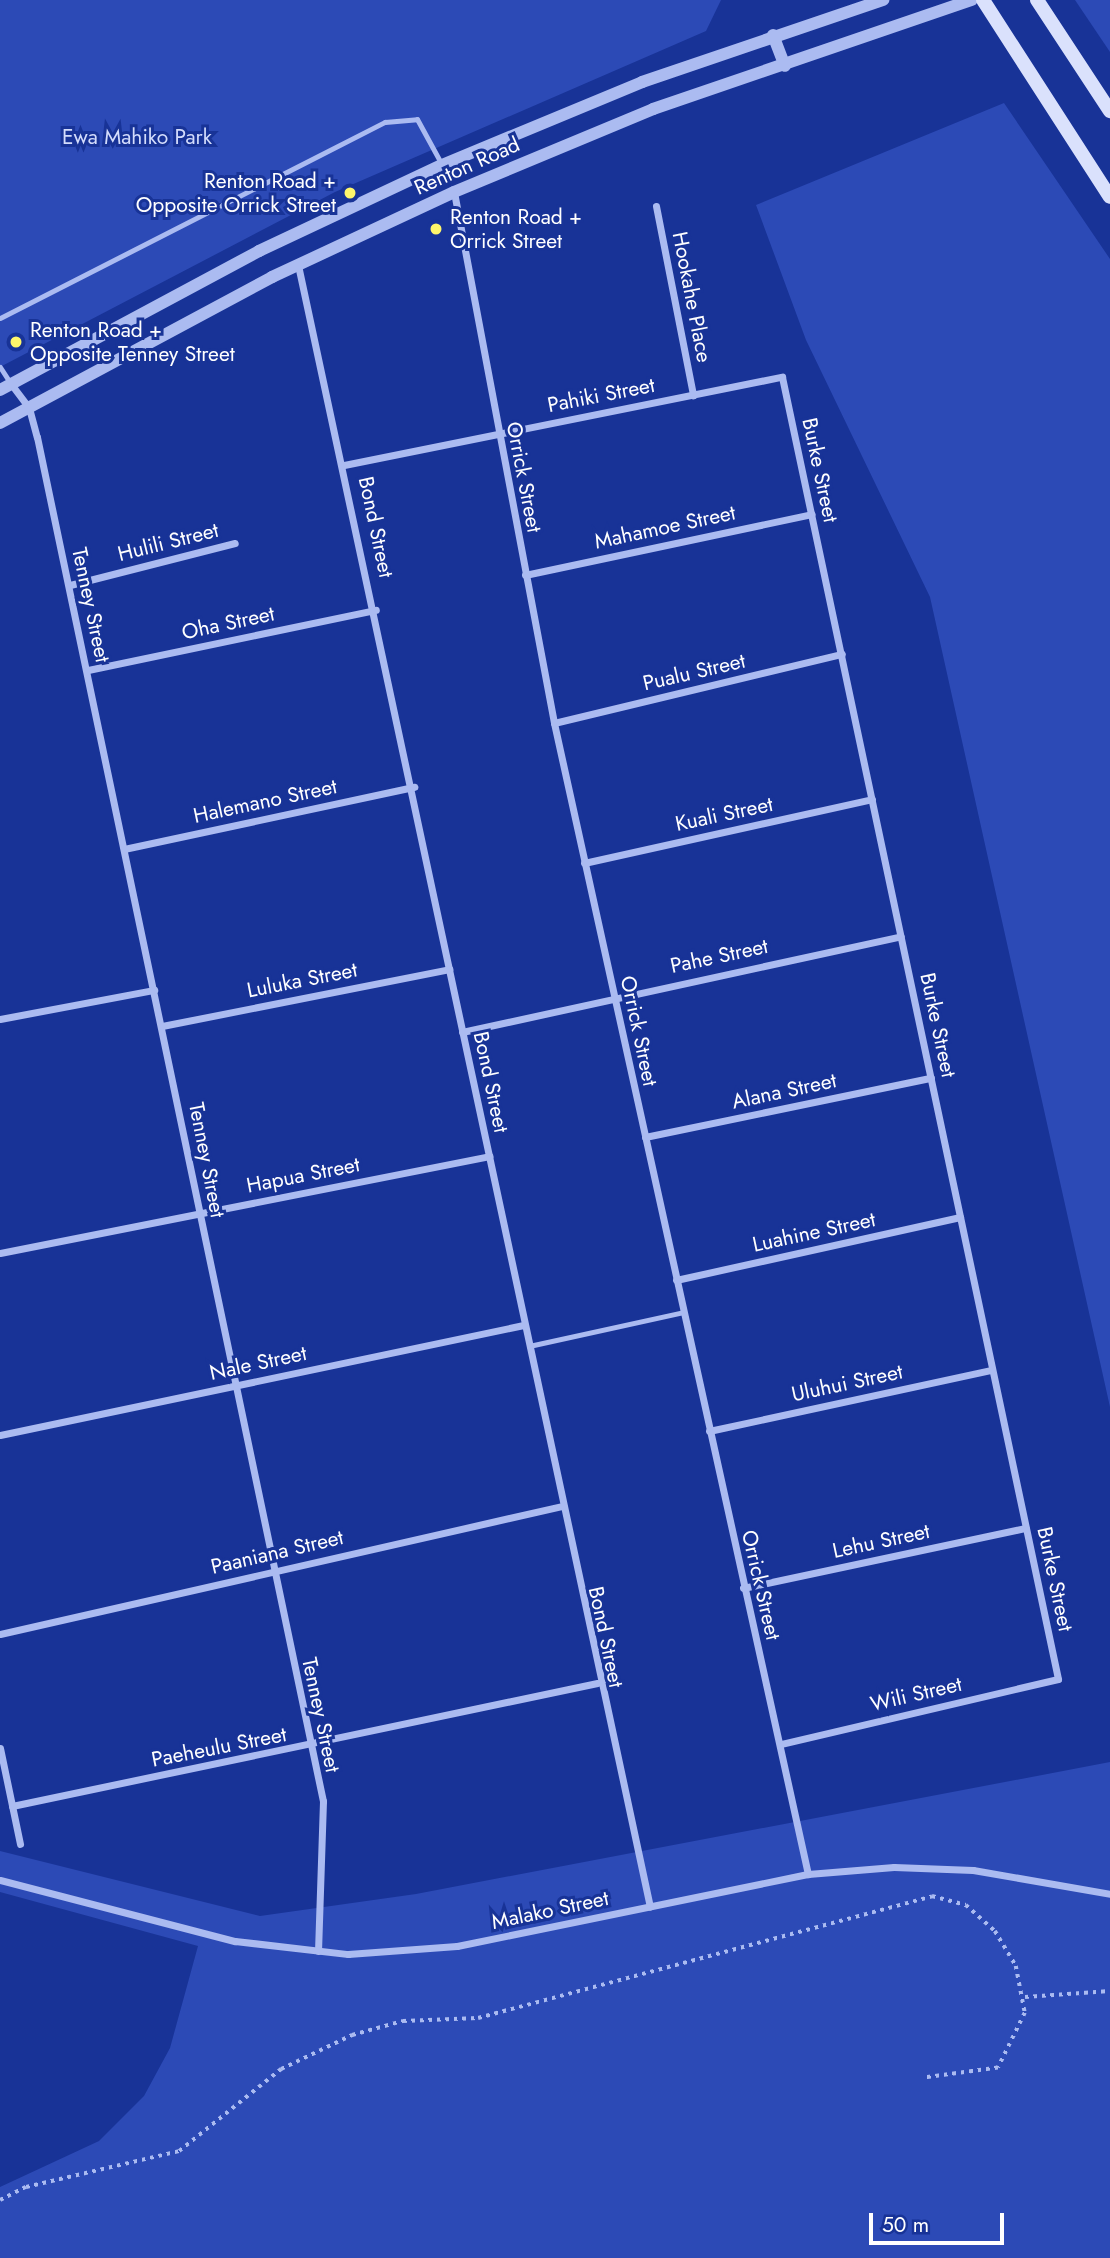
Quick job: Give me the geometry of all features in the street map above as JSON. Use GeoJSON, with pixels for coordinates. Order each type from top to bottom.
{"type":"FeatureCollection","features":[{"type":"Feature","properties":{"kind":"main road"},"geometry":{"type":"LineString","coordinates":[[983,0],[1110,197]]}},
{"type":"Feature","properties":{"kind":"main road"},"geometry":{"type":"LineString","coordinates":[[1037,0],[1110,111]]}},
{"type":"Feature","properties":{"kind":"street","name":"Renton Road"},"geometry":{"type":"LineString","coordinates":[[5,387],[199,282],[442,165],[773,35],[883,0]]}},
{"type":"Feature","properties":{"kind":"street","name":"Renton Road"},"geometry":{"type":"LineString","coordinates":[[0,423],[298,265],[454,192],[653,109],[972,0]]}},
{"type":"Feature","properties":{"kind":"street"},"geometry":{"type":"LineString","coordinates":[[773,35],[785,66]]}},
{"type":"Feature","properties":{"kind":"street","name":"Orrick Street"},"geometry":{"type":"LineString","coordinates":[[454,192],[554,723],[808,1874]]}},
{"type":"Feature","properties":{"kind":"street","name":"Hookahe Place"},"geometry":{"type":"LineString","coordinates":[[656,206],[693,395]]}},
{"type":"Feature","properties":{"kind":"street","name":"Bond Street"},"geometry":{"type":"LineString","coordinates":[[298,265],[414,787],[449,969],[597,1683],[650,1907]]}},
{"type":"Feature","properties":{"kind":"street","name":"Pahiki Street"},"geometry":{"type":"LineString","coordinates":[[344,465],[782,377]]}},
{"type":"Feature","properties":{"kind":"street","name":"Burke Street"},"geometry":{"type":"LineString","coordinates":[[782,377],[1058,1679]]}},
{"type":"Feature","properties":{"kind":"street","name":"Tenney Street"},"geometry":{"type":"LineString","coordinates":[[5,387],[29,408],[70,585],[201,1213],[308,1748],[323,1801],[326,1846],[318,1951]]}},
{"type":"Feature","properties":{"kind":"street","name":"Mahamoe Street"},"geometry":{"type":"LineString","coordinates":[[525,575],[812,514]]}},
{"type":"Feature","properties":{"kind":"street","name":"Hulili Street"},"geometry":{"type":"LineString","coordinates":[[70,585],[235,543]]}},
{"type":"Feature","properties":{"kind":"street","name":"Oha Street"},"geometry":{"type":"LineString","coordinates":[[88,670],[376,610]]}},
{"type":"Feature","properties":{"kind":"street","name":"Pualu Street"},"geometry":{"type":"LineString","coordinates":[[554,723],[842,654]]}},
{"type":"Feature","properties":{"kind":"street","name":"Halemano Street"},"geometry":{"type":"LineString","coordinates":[[124,849],[414,787]]}},
{"type":"Feature","properties":{"kind":"street","name":"Kuali Street"},"geometry":{"type":"LineString","coordinates":[[584,863],[872,799]]}},
{"type":"Feature","properties":{"kind":"street","name":"Pahe Street"},"geometry":{"type":"LineString","coordinates":[[462,1032],[613,995],[901,936]]}},
{"type":"Feature","properties":{"kind":"street","name":"Luluka Street"},"geometry":{"type":"LineString","coordinates":[[162,1026],[449,969]]}},
{"type":"Feature","properties":{"kind":"street"},"geometry":{"type":"LineString","coordinates":[[0,1019],[154,990]]}},
{"type":"Feature","properties":{"kind":"street","name":"Alana Street"},"geometry":{"type":"LineString","coordinates":[[645,1137],[931,1078]]}},
{"type":"Feature","properties":{"kind":"street","name":"Hapua Street"},"geometry":{"type":"LineString","coordinates":[[0,1253],[488,1156]]}},
{"type":"Feature","properties":{"kind":"street","name":"Luahine Street"},"geometry":{"type":"LineString","coordinates":[[676,1280],[960,1217]]}},
{"type":"Feature","properties":{"kind":"street","name":"Nale Street"},"geometry":{"type":"LineString","coordinates":[[0,1435],[524,1325]]}},
{"type":"Feature","properties":{"kind":"street","name":"Uluhui Street"},"geometry":{"type":"LineString","coordinates":[[709,1431],[992,1370]]}},
{"type":"Feature","properties":{"kind":"street","name":"Paaniana Street"},"geometry":{"type":"LineString","coordinates":[[0,1633],[562,1506]]}},
{"type":"Feature","properties":{"kind":"street","name":"Lehu Street"},"geometry":{"type":"LineString","coordinates":[[743,1588],[1026,1528]]}},
{"type":"Feature","properties":{"kind":"street","name":"Wili Street"},"geometry":{"type":"LineString","coordinates":[[781,1744],[1058,1679]]}},
{"type":"Feature","properties":{"kind":"street","name":"Paeheulu Street"},"geometry":{"type":"LineString","coordinates":[[12,1807],[308,1748],[597,1683]]}},
{"type":"Feature","properties":{"kind":"street"},"geometry":{"type":"LineString","coordinates":[[0,1748],[20,1844]]}},
{"type":"Feature","properties":{"kind":"street","name":"Malako Street"},"geometry":{"type":"LineString","coordinates":[[0,1880],[224,1938],[318,1951],[431,1950],[808,1874],[974,1870],[1110,1894]]}},
{"type":"Feature","properties":{"kind":"lane"},"geometry":{"type":"LineString","coordinates":[[0,318],[385,122],[417,119],[442,165]]}},
{"type":"Feature","properties":{"kind":"lane"},"geometry":{"type":"LineString","coordinates":[[0,367],[5,387]]}},
{"type":"Feature","properties":{"kind":"lane"},"geometry":{"type":"LineString","coordinates":[[529,1346],[683,1312]]}},
{"type":"Feature","properties":{"kind":"path"},"geometry":{"type":"LineString","coordinates":[[0,2200],[26,2187],[179,2151],[281,2069],[352,2035],[403,2021],[478,2018],[918,1897],[951,1899],[981,1916],[1007,1949],[1025,1997],[1017,2038],[998,2068],[924,2078]]}},
{"type":"Feature","properties":{"kind":"path"},"geometry":{"type":"LineString","coordinates":[[1025,1997],[1110,1991]]}},
{"type":"Feature","properties":{"kind":"green space","name":"Ewa Mahiko Park"},"geometry":{"type":"Polygon","coordinates":[[[0,0],[721,0],[706,31],[335,192],[0,367],[0,0]]]}},
{"type":"Feature","properties":{"kind":"green space"},"geometry":{"type":"Polygon","coordinates":[[[1075,0],[1110,0],[1110,52],[1075,0]]]}},
{"type":"Feature","properties":{"kind":"green space"},"geometry":{"type":"Polygon","coordinates":[[[1004,103],[1110,259],[1110,1407],[930,597],[806,340],[756,205],[1004,103]]]}},
{"type":"Feature","properties":{"kind":"green space"},"geometry":{"type":"Polygon","coordinates":[[[1110,1762],[1110,2258],[0,2258],[0,2187],[99,2141],[144,2096],[170,2048],[198,1946],[0,1892],[0,1851],[260,1916],[416,1894],[1110,1762]]]}},
{"type":"Feature","properties":{"kind":"place","name":"Renton Road + Opposite Orrick Street"},"geometry":{"type":"Point","coordinates":[350,193]}},
{"type":"Feature","properties":{"kind":"place","name":"Renton Road + Orrick Street"},"geometry":{"type":"Point","coordinates":[436,229]}},
{"type":"Feature","properties":{"kind":"place","name":"Renton Road + Opposite Tenney Street"},"geometry":{"type":"Point","coordinates":[16,342]}}]}
